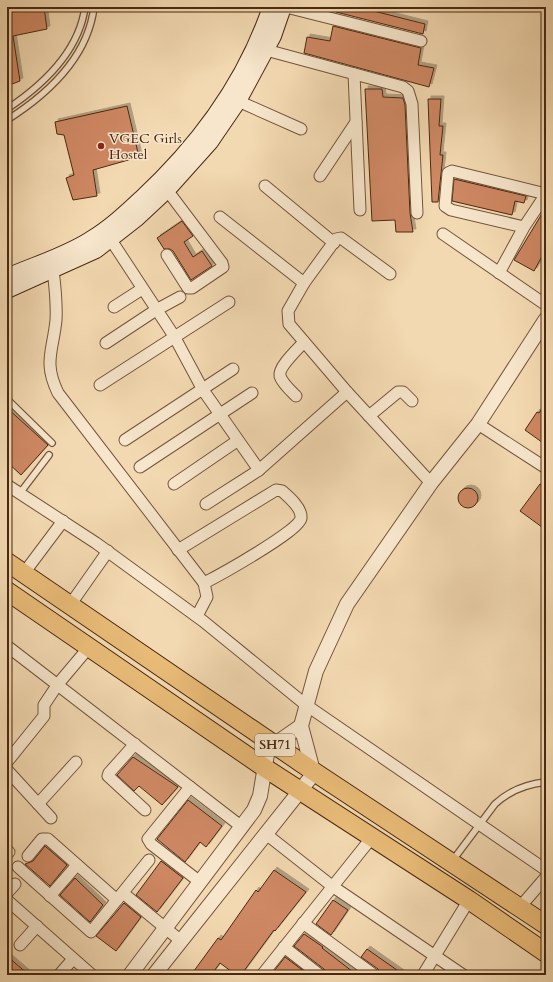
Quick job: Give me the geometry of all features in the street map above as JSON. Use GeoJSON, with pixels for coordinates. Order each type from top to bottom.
{"type":"FeatureCollection","features":[{"type":"Feature","properties":{"kind":"main road"},"geometry":{"type":"LineString","coordinates":[[7,290],[53,270],[93,245],[104,231],[210,142],[238,101],[266,50],[278,8]]}},
{"type":"Feature","properties":{"kind":"main road"},"geometry":{"type":"LineString","coordinates":[[7,277],[79,247],[111,240],[167,190],[186,163],[232,88],[278,8]]}},
{"type":"Feature","properties":{"kind":"main road","name":"SH71"},"geometry":{"type":"LineString","coordinates":[[7,562],[313,771],[546,925]]}},
{"type":"Feature","properties":{"kind":"main road","name":"SH71"},"geometry":{"type":"LineString","coordinates":[[7,591],[90,646],[265,768],[373,836],[546,953]]}},
{"type":"Feature","properties":{"kind":"street"},"geometry":{"type":"LineString","coordinates":[[278,8],[422,41]]}},
{"type":"Feature","properties":{"kind":"street"},"geometry":{"type":"LineString","coordinates":[[266,50],[403,87],[408,91],[410,95],[417,212]]}},
{"type":"Feature","properties":{"kind":"street"},"geometry":{"type":"LineString","coordinates":[[354,74],[360,210]]}},
{"type":"Feature","properties":{"kind":"street"},"geometry":{"type":"LineString","coordinates":[[238,101],[302,129]]}},
{"type":"Feature","properties":{"kind":"street"},"geometry":{"type":"LineString","coordinates":[[320,176],[356,122]]}},
{"type":"Feature","properties":{"kind":"street"},"geometry":{"type":"LineString","coordinates":[[499,273],[524,227],[546,194],[452,170],[448,173],[446,206],[450,210],[524,227]]}},
{"type":"Feature","properties":{"kind":"street"},"geometry":{"type":"LineString","coordinates":[[265,186],[334,243]]}},
{"type":"Feature","properties":{"kind":"street"},"geometry":{"type":"LineString","coordinates":[[167,190],[222,263],[223,267],[192,288],[188,288],[167,255]]}},
{"type":"Feature","properties":{"kind":"street"},"geometry":{"type":"LineString","coordinates":[[220,217],[304,283]]}},
{"type":"Feature","properties":{"kind":"street"},"geometry":{"type":"LineString","coordinates":[[443,234],[546,306]]}},
{"type":"Feature","properties":{"kind":"street"},"geometry":{"type":"LineString","coordinates":[[390,274],[344,239],[336,239],[304,283],[288,310],[288,324],[347,392],[431,483]]}},
{"type":"Feature","properties":{"kind":"street"},"geometry":{"type":"LineString","coordinates":[[111,240],[174,336],[203,390],[237,441],[259,470]]}},
{"type":"Feature","properties":{"kind":"street"},"geometry":{"type":"LineString","coordinates":[[53,270],[56,318],[50,361],[52,380],[58,393],[204,583],[207,597],[197,616]]}},
{"type":"Feature","properties":{"kind":"street"},"geometry":{"type":"LineString","coordinates":[[114,307],[142,289]]}},
{"type":"Feature","properties":{"kind":"street"},"geometry":{"type":"LineString","coordinates":[[106,343],[156,310],[180,297]]}},
{"type":"Feature","properties":{"kind":"street"},"geometry":{"type":"LineString","coordinates":[[100,385],[228,302]]}},
{"type":"Feature","properties":{"kind":"street"},"geometry":{"type":"LineString","coordinates":[[154,975],[301,791],[313,771],[301,726],[316,671],[347,604],[431,483],[478,424],[546,319]]}},
{"type":"Feature","properties":{"kind":"street"},"geometry":{"type":"LineString","coordinates":[[296,396],[282,379],[280,373],[284,365],[304,342]]}},
{"type":"Feature","properties":{"kind":"street"},"geometry":{"type":"LineString","coordinates":[[125,440],[233,369]]}},
{"type":"Feature","properties":{"kind":"street"},"geometry":{"type":"LineString","coordinates":[[206,504],[259,470],[347,392]]}},
{"type":"Feature","properties":{"kind":"street"},"geometry":{"type":"LineString","coordinates":[[369,416],[398,392],[402,392],[412,401]]}},
{"type":"Feature","properties":{"kind":"street"},"geometry":{"type":"LineString","coordinates":[[140,467],[220,416],[252,393]]}},
{"type":"Feature","properties":{"kind":"street"},"geometry":{"type":"LineString","coordinates":[[478,424],[546,468]]}},
{"type":"Feature","properties":{"kind":"street"},"geometry":{"type":"LineString","coordinates":[[174,484],[237,441]]}},
{"type":"Feature","properties":{"kind":"street"},"geometry":{"type":"LineString","coordinates":[[7,485],[108,551],[197,616],[306,705],[546,870]]}},
{"type":"Feature","properties":{"kind":"street"},"geometry":{"type":"LineString","coordinates":[[178,550],[276,490],[282,491],[299,509],[301,518],[300,523],[289,532],[234,567],[204,583]]}},
{"type":"Feature","properties":{"kind":"street"},"geometry":{"type":"LineString","coordinates":[[24,573],[63,521]]}},
{"type":"Feature","properties":{"kind":"street"},"geometry":{"type":"LineString","coordinates":[[70,605],[108,551]]}},
{"type":"Feature","properties":{"kind":"street"},"geometry":{"type":"LineString","coordinates":[[7,646],[242,827]]}},
{"type":"Feature","properties":{"kind":"street"},"geometry":{"type":"LineString","coordinates":[[51,818],[7,769],[44,716],[44,705],[58,684],[90,646]]}},
{"type":"Feature","properties":{"kind":"street"},"geometry":{"type":"LineString","coordinates":[[130,975],[254,810],[260,796],[267,754],[274,744],[301,726]]}},
{"type":"Feature","properties":{"kind":"street"},"geometry":{"type":"LineString","coordinates":[[135,744],[108,776],[145,810]]}},
{"type":"Feature","properties":{"kind":"street"},"geometry":{"type":"LineString","coordinates":[[38,804],[76,762]]}},
{"type":"Feature","properties":{"kind":"street"},"geometry":{"type":"LineString","coordinates":[[190,787],[148,839],[151,844],[200,882]]}},
{"type":"Feature","properties":{"kind":"street"},"geometry":{"type":"LineString","coordinates":[[266,834],[332,886],[463,975]]}},
{"type":"Feature","properties":{"kind":"street"},"geometry":{"type":"LineString","coordinates":[[262,975],[373,836]]}},
{"type":"Feature","properties":{"kind":"street"},"geometry":{"type":"LineString","coordinates":[[28,856],[42,839],[46,838],[77,865],[181,942]]}},
{"type":"Feature","properties":{"kind":"street"},"geometry":{"type":"LineString","coordinates":[[18,867],[91,932],[149,860]]}},
{"type":"Feature","properties":{"kind":"street"},"geometry":{"type":"LineString","coordinates":[[50,896],[77,865]]}},
{"type":"Feature","properties":{"kind":"street"},"geometry":{"type":"LineString","coordinates":[[520,907],[546,877]]}},
{"type":"Feature","properties":{"kind":"street"},"geometry":{"type":"LineString","coordinates":[[7,893],[15,884]]}},
{"type":"Feature","properties":{"kind":"street"},"geometry":{"type":"LineString","coordinates":[[7,900],[92,975]]}},
{"type":"Feature","properties":{"kind":"street"},"geometry":{"type":"LineString","coordinates":[[423,975],[469,900]]}},
{"type":"Feature","properties":{"kind":"street"},"geometry":{"type":"LineString","coordinates":[[303,923],[374,975]]}},
{"type":"Feature","properties":{"kind":"street"},"geometry":{"type":"LineString","coordinates":[[20,945],[37,926]]}},
{"type":"Feature","properties":{"kind":"street"},"geometry":{"type":"LineString","coordinates":[[284,947],[320,975]]}},
{"type":"Feature","properties":{"kind":"street"},"geometry":{"type":"LineString","coordinates":[[59,975],[73,959]]}},
{"type":"Feature","properties":{"kind":"lane"},"geometry":{"type":"LineString","coordinates":[[7,109],[45,79],[70,51],[80,28],[85,7]]}},
{"type":"Feature","properties":{"kind":"lane"},"geometry":{"type":"LineString","coordinates":[[7,120],[40,96],[52,85],[77,55],[89,31],[94,7]]}},
{"type":"Feature","properties":{"kind":"lane"},"geometry":{"type":"LineString","coordinates":[[45,79],[52,85]]}},
{"type":"Feature","properties":{"kind":"lane"},"geometry":{"type":"LineString","coordinates":[[7,399],[52,443]]}},
{"type":"Feature","properties":{"kind":"lane"},"geometry":{"type":"LineString","coordinates":[[20,493],[48,455]]}},
{"type":"Feature","properties":{"kind":"lane"},"geometry":{"type":"LineString","coordinates":[[452,862],[501,798],[515,790],[536,783],[546,782]]}},
{"type":"Feature","properties":{"kind":"building"},"geometry":{"type":"Polygon","coordinates":[[[7,7],[44,7],[47,29],[13,36],[20,81],[7,86],[7,7]]]}},
{"type":"Feature","properties":{"kind":"building"},"geometry":{"type":"Polygon","coordinates":[[[337,7],[358,7],[425,24],[423,34],[336,12],[337,7]]]}},
{"type":"Feature","properties":{"kind":"building"},"geometry":{"type":"Polygon","coordinates":[[[333,26],[421,48],[418,65],[434,68],[429,87],[304,53],[307,37],[330,41],[333,26]]]}},
{"type":"Feature","properties":{"kind":"building"},"geometry":{"type":"Polygon","coordinates":[[[365,89],[382,89],[383,97],[403,98],[405,105],[410,213],[413,232],[396,232],[395,220],[372,221],[365,89]]]}},
{"type":"Feature","properties":{"kind":"building"},"geometry":{"type":"Polygon","coordinates":[[[428,99],[441,99],[439,126],[443,126],[440,155],[443,155],[438,202],[432,202],[428,99]]]}},
{"type":"Feature","properties":{"kind":"building","name":"VGEC Girls Hostel"},"geometry":{"type":"Polygon","coordinates":[[[127,106],[139,157],[93,170],[97,196],[73,200],[66,178],[74,175],[64,135],[57,134],[55,122],[127,106]]]}},
{"type":"Feature","properties":{"kind":"building"},"geometry":{"type":"Polygon","coordinates":[[[454,179],[526,196],[524,203],[515,201],[512,215],[452,201],[454,179]]]}},
{"type":"Feature","properties":{"kind":"building"},"geometry":{"type":"Polygon","coordinates":[[[546,207],[546,249],[534,271],[514,260],[546,207]]]}},
{"type":"Feature","properties":{"kind":"building"},"geometry":{"type":"Polygon","coordinates":[[[182,221],[193,236],[184,242],[193,257],[202,251],[212,266],[191,280],[173,251],[170,249],[164,249],[157,238],[182,221]]]}},
{"type":"Feature","properties":{"kind":"building"},"geometry":{"type":"Polygon","coordinates":[[[546,403],[546,445],[525,430],[537,412],[539,413],[546,403]]]}},
{"type":"Feature","properties":{"kind":"building"},"geometry":{"type":"Polygon","coordinates":[[[7,408],[48,445],[21,475],[7,462],[7,408]]]}},
{"type":"Feature","properties":{"kind":"building"},"geometry":{"type":"Polygon","coordinates":[[[540,484],[546,488],[546,530],[520,511],[540,484]]]}},
{"type":"Feature","properties":{"kind":"building"},"geometry":{"type":"Polygon","coordinates":[[[468,488],[475,491],[478,498],[475,505],[468,508],[461,505],[458,498],[461,491],[468,488]]]}},
{"type":"Feature","properties":{"kind":"building"},"geometry":{"type":"Polygon","coordinates":[[[133,757],[178,787],[162,805],[139,786],[134,791],[117,775],[133,757]]]}},
{"type":"Feature","properties":{"kind":"building"},"geometry":{"type":"Polygon","coordinates":[[[188,800],[222,826],[206,847],[200,842],[185,862],[157,839],[188,800]]]}},
{"type":"Feature","properties":{"kind":"building"},"geometry":{"type":"Polygon","coordinates":[[[45,846],[67,865],[50,886],[25,864],[33,861],[45,846]]]}},
{"type":"Feature","properties":{"kind":"building"},"geometry":{"type":"Polygon","coordinates":[[[161,861],[183,878],[157,912],[136,895],[161,861]]]}},
{"type":"Feature","properties":{"kind":"building"},"geometry":{"type":"Polygon","coordinates":[[[274,870],[306,892],[275,931],[274,930],[241,975],[236,975],[220,963],[211,975],[191,975],[218,938],[221,940],[256,890],[258,892],[274,870]]]}},
{"type":"Feature","properties":{"kind":"building"},"geometry":{"type":"Polygon","coordinates":[[[75,878],[103,905],[90,922],[60,895],[75,878]]]}},
{"type":"Feature","properties":{"kind":"building"},"geometry":{"type":"Polygon","coordinates":[[[333,900],[348,910],[331,935],[316,924],[333,900]]]}},
{"type":"Feature","properties":{"kind":"building"},"geometry":{"type":"Polygon","coordinates":[[[124,903],[141,917],[116,951],[96,936],[124,903]]]}},
{"type":"Feature","properties":{"kind":"building"},"geometry":{"type":"Polygon","coordinates":[[[304,934],[323,947],[322,948],[357,975],[327,975],[324,969],[294,946],[304,934]]]}},
{"type":"Feature","properties":{"kind":"building"},"geometry":{"type":"Polygon","coordinates":[[[367,949],[404,975],[381,974],[378,969],[361,957],[367,949]]]}},
{"type":"Feature","properties":{"kind":"building"},"geometry":{"type":"Polygon","coordinates":[[[7,956],[29,975],[7,975],[7,956]]]}},
{"type":"Feature","properties":{"kind":"building"},"geometry":{"type":"Polygon","coordinates":[[[285,957],[309,975],[271,975],[285,957]]]}},
{"type":"Feature","properties":{"kind":"place","name":"VGEC Girls Hostel"},"geometry":{"type":"Point","coordinates":[101,146]}}]}
